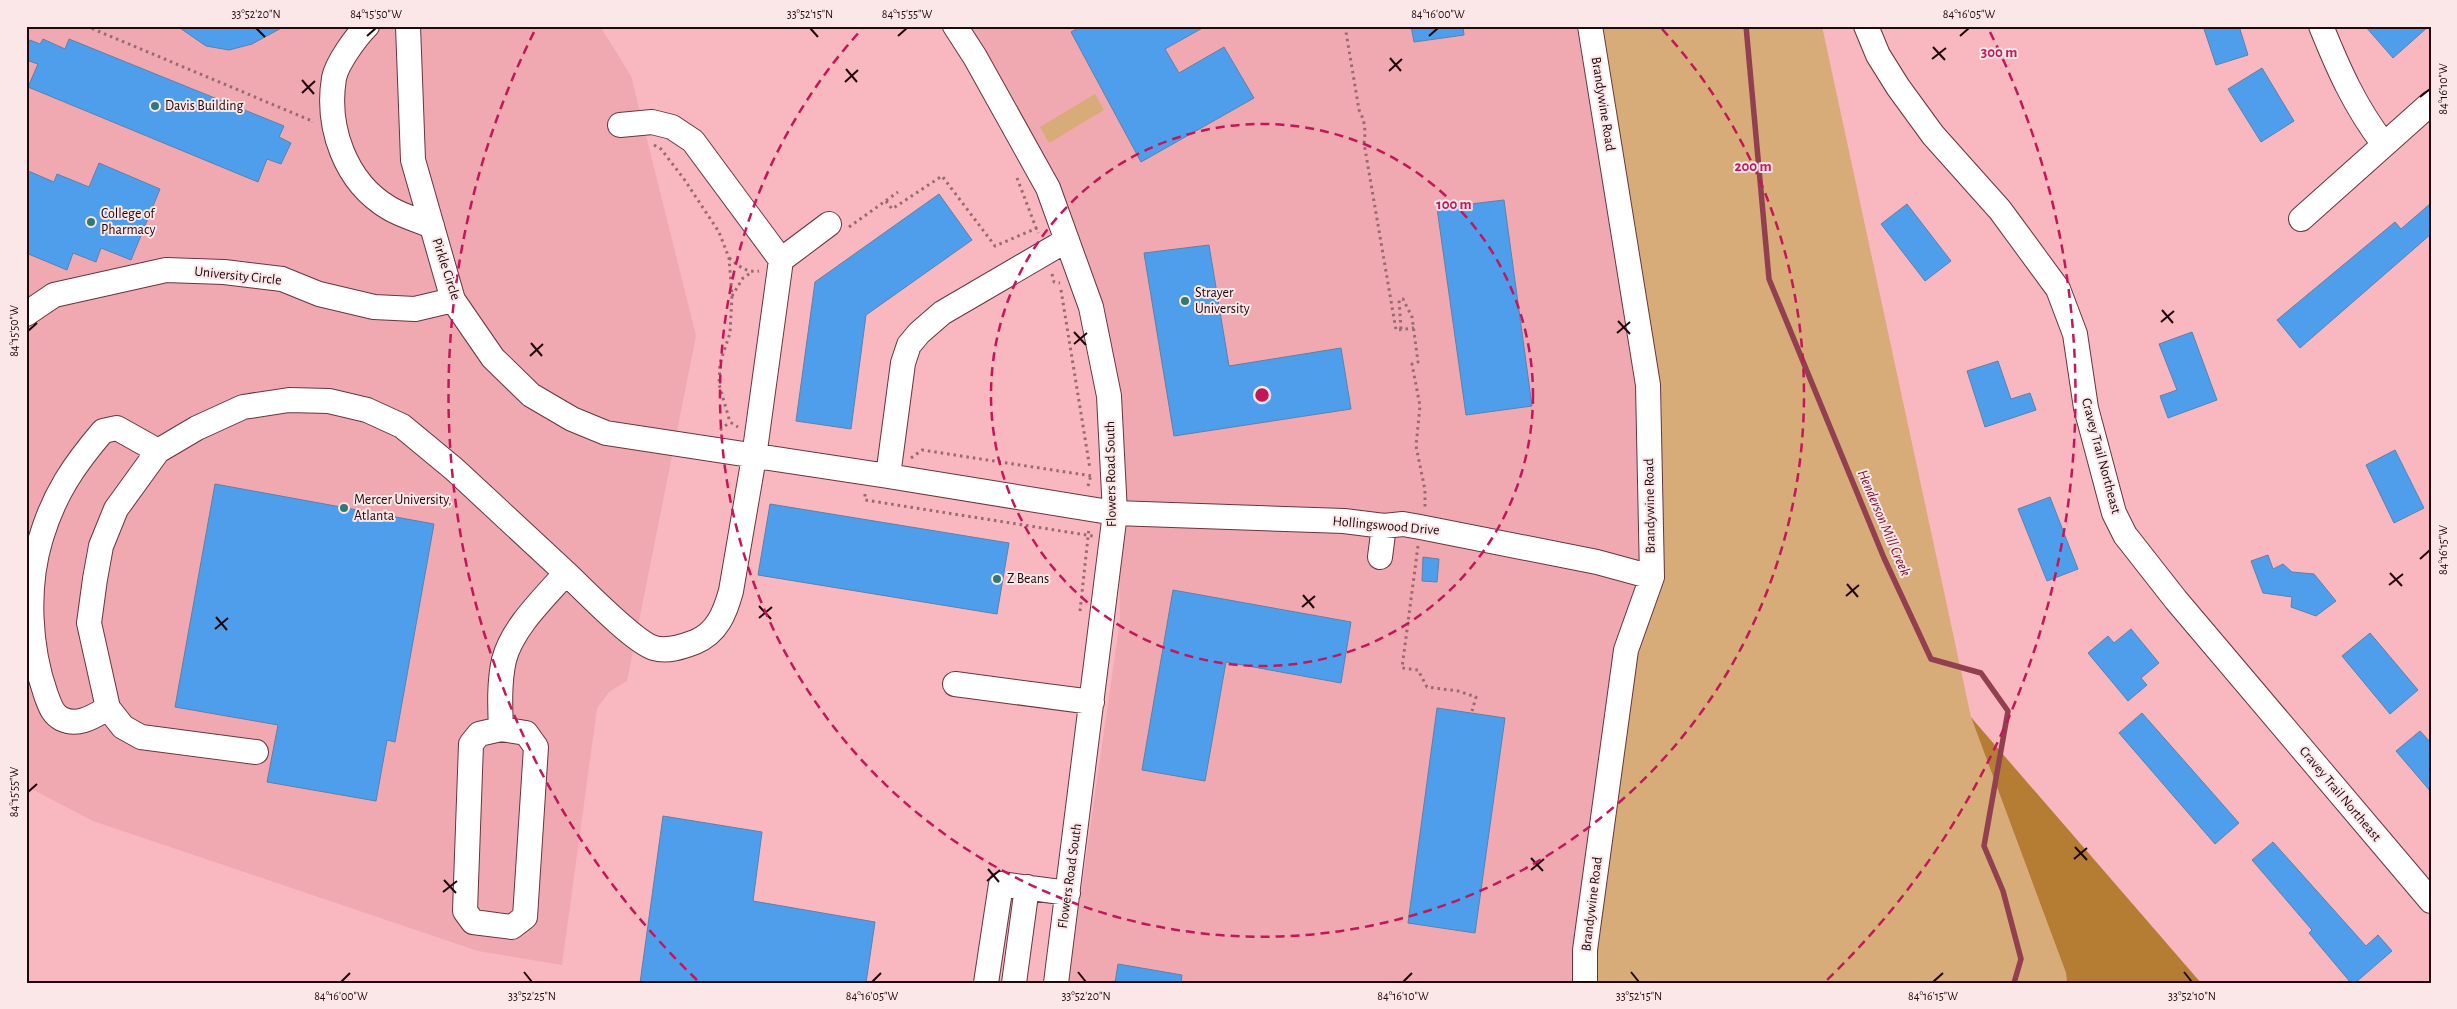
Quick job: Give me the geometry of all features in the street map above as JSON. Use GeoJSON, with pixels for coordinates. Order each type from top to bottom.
{"type":"FeatureCollection","features":[{"type":"Feature","properties":{"kind":"street"},"geometry":{"type":"LineString","coordinates":[[367,26],[356,37],[334,76],[333,126],[343,156],[362,185],[389,208],[432,226]]}},
{"type":"Feature","properties":{"kind":"street","name":"Pirkle Circle"},"geometry":{"type":"LineString","coordinates":[[408,26],[413,160],[454,300],[494,358],[531,395],[572,419],[606,433],[888,476]]}},
{"type":"Feature","properties":{"kind":"street","name":"Flowers Road South"},"geometry":{"type":"LineString","coordinates":[[955,26],[975,57],[1048,188],[1090,307],[1109,396],[1115,512],[1056,983]]}},
{"type":"Feature","properties":{"kind":"street","name":"Brandywine Road"},"geometry":{"type":"LineString","coordinates":[[1584,983],[1585,950],[1626,650],[1652,576],[1648,385],[1590,26]]}},
{"type":"Feature","properties":{"kind":"street","name":"Cravey Trail Northeast"},"geometry":{"type":"LineString","coordinates":[[1866,26],[1878,55],[1898,87],[1933,134],[2000,210],[2058,289],[2075,334],[2086,408],[2114,513],[2125,535],[2176,600],[2431,901]]}},
{"type":"Feature","properties":{"kind":"street"},"geometry":{"type":"LineString","coordinates":[[2321,26],[2340,74],[2366,121],[2384,143]]}},
{"type":"Feature","properties":{"kind":"street"},"geometry":{"type":"LineString","coordinates":[[2301,219],[2431,103]]}},
{"type":"Feature","properties":{"kind":"street"},"geometry":{"type":"LineString","coordinates":[[256,752],[141,737],[123,727],[108,708],[89,623],[102,546],[116,509],[158,451],[197,428],[243,407],[289,400],[329,401],[367,410],[402,426],[454,469],[632,634],[653,648],[668,649],[702,639],[719,624],[727,609],[754,457],[775,265],[693,142],[672,127],[652,122],[620,125]]}},
{"type":"Feature","properties":{"kind":"street"},"geometry":{"type":"LineString","coordinates":[[775,265],[838,226]]}},
{"type":"Feature","properties":{"kind":"street"},"geometry":{"type":"LineString","coordinates":[[888,476],[903,363],[910,345],[919,333],[942,313],[1067,240]]}},
{"type":"Feature","properties":{"kind":"street","name":"University Circle"},"geometry":{"type":"LineString","coordinates":[[26,314],[54,296],[166,270],[224,272],[282,279],[320,294],[374,307],[416,309],[454,300]]}},
{"type":"Feature","properties":{"kind":"street"},"geometry":{"type":"LineString","coordinates":[[108,708],[86,720],[72,722],[62,719],[52,712],[39,677],[32,624],[33,584],[41,539],[56,498],[76,462],[104,431],[118,428],[158,451]]}},
{"type":"Feature","properties":{"kind":"street","name":"Hollingswood Drive"},"geometry":{"type":"LineString","coordinates":[[888,476],[1115,512],[1335,520],[1384,526],[1403,524],[1442,530],[1597,562],[1652,576]]}},
{"type":"Feature","properties":{"kind":"street"},"geometry":{"type":"LineString","coordinates":[[1380,557],[1384,526]]}},
{"type":"Feature","properties":{"kind":"street"},"geometry":{"type":"LineString","coordinates":[[501,729],[500,702],[504,660],[522,624],[566,573]]}},
{"type":"Feature","properties":{"kind":"street"},"geometry":{"type":"LineString","coordinates":[[954,684],[1092,702]]}},
{"type":"Feature","properties":{"kind":"street"},"geometry":{"type":"LineString","coordinates":[[501,729],[526,732],[536,747],[525,917],[512,927],[473,922],[465,911],[471,744],[479,734],[501,729]]}},
{"type":"Feature","properties":{"kind":"street"},"geometry":{"type":"LineString","coordinates":[[986,983],[1001,884],[1068,893]]}},
{"type":"Feature","properties":{"kind":"street"},"geometry":{"type":"LineString","coordinates":[[1014,983],[1027,887]]}},
{"type":"Feature","properties":{"kind":"path"},"geometry":{"type":"LineString","coordinates":[[86,26],[312,121],[313,128]]}},
{"type":"Feature","properties":{"kind":"path"},"geometry":{"type":"LineString","coordinates":[[1345,26],[1359,110],[1364,125],[1364,143],[1396,330],[1414,328]]}},
{"type":"Feature","properties":{"kind":"path"},"geometry":{"type":"LineString","coordinates":[[654,145],[661,149],[684,179],[718,232],[729,258],[732,296],[730,333],[720,363],[719,384],[730,422],[743,428]]}},
{"type":"Feature","properties":{"kind":"path"},"geometry":{"type":"LineString","coordinates":[[886,201],[892,209],[942,176],[995,246],[1037,228]]}},
{"type":"Feature","properties":{"kind":"path"},"geometry":{"type":"LineString","coordinates":[[838,226],[886,201],[898,192]]}},
{"type":"Feature","properties":{"kind":"path"},"geometry":{"type":"LineString","coordinates":[[729,258],[742,269],[752,272]]}},
{"type":"Feature","properties":{"kind":"path"},"geometry":{"type":"LineString","coordinates":[[732,296],[743,278],[752,272],[775,265]]}},
{"type":"Feature","properties":{"kind":"path"},"geometry":{"type":"LineString","coordinates":[[1052,274],[1054,282],[1060,284],[1090,476],[1088,486]]}},
{"type":"Feature","properties":{"kind":"path"},"geometry":{"type":"LineString","coordinates":[[1401,329],[1399,300],[1403,299],[1412,317],[1418,362],[1412,364],[1420,406],[1416,446],[1425,490],[1425,511]]}},
{"type":"Feature","properties":{"kind":"path"},"geometry":{"type":"LineString","coordinates":[[911,458],[922,450],[1096,476]]}},
{"type":"Feature","properties":{"kind":"path"},"geometry":{"type":"LineString","coordinates":[[858,492],[866,494],[865,500],[1096,537]]}},
{"type":"Feature","properties":{"kind":"path"},"geometry":{"type":"LineString","coordinates":[[1080,614],[1090,519]]}},
{"type":"Feature","properties":{"kind":"path"},"geometry":{"type":"LineString","coordinates":[[1420,538],[1402,668],[1418,670],[1427,687],[1458,691],[1476,697],[1472,711]]}},
{"type":"Feature","properties":{"kind":"shaded area","name":"Mercer University, Atlanta"},"geometry":{"type":"Polygon","coordinates":[[[26,26],[600,26],[631,76],[696,336],[627,681],[609,692],[597,708],[562,965],[478,951],[93,821],[26,786],[26,26]]]}},
{"type":"Feature","properties":{"kind":"shaded area"},"geometry":{"type":"Polygon","coordinates":[[[946,26],[1599,26],[1622,226],[1662,405],[1659,542],[1595,983],[1068,983],[1120,620],[1118,447],[1069,220],[946,26]]]}},
{"type":"Feature","properties":{"kind":"shaded area"},"geometry":{"type":"Polygon","coordinates":[[[1599,26],[1822,26],[1971,717],[2066,973],[2067,983],[1595,983],[1603,834],[1659,542],[1662,405],[1622,226],[1599,26]]]}},
{"type":"Feature","properties":{"kind":"shaded area"},"geometry":{"type":"Polygon","coordinates":[[[1095,94],[1104,110],[1049,143],[1040,127],[1095,94]]]}},
{"type":"Feature","properties":{"kind":"shaded area"},"geometry":{"type":"Polygon","coordinates":[[[1971,717],[2201,983],[2067,983],[2066,973],[1971,717]]]}},
{"type":"Feature","properties":{"kind":"building"},"geometry":{"type":"Polygon","coordinates":[[[177,26],[285,26],[252,44],[229,50],[206,46],[177,26]]]}},
{"type":"Feature","properties":{"kind":"building"},"geometry":{"type":"Polygon","coordinates":[[[1081,26],[1206,26],[1165,49],[1179,73],[1224,47],[1254,98],[1141,162],[1071,32],[1081,26]]]}},
{"type":"Feature","properties":{"kind":"building"},"geometry":{"type":"Polygon","coordinates":[[[1411,26],[1463,26],[1464,35],[1414,42],[1411,26]]]}},
{"type":"Feature","properties":{"kind":"building"},"geometry":{"type":"Polygon","coordinates":[[[2203,26],[2239,26],[2248,55],[2216,65],[2203,26]]]}},
{"type":"Feature","properties":{"kind":"building"},"geometry":{"type":"Polygon","coordinates":[[[2365,26],[2429,26],[2393,58],[2365,26]]]}},
{"type":"Feature","properties":{"kind":"building","name":"Davis Building"},"geometry":{"type":"Polygon","coordinates":[[[43,39],[65,49],[69,39],[284,126],[279,137],[291,143],[281,164],[267,159],[258,182],[28,87],[38,64],[26,60],[26,49],[30,40],[40,44],[43,39]]]}},
{"type":"Feature","properties":{"kind":"building"},"geometry":{"type":"Polygon","coordinates":[[[2262,68],[2294,121],[2261,142],[2228,89],[2262,68]]]}},
{"type":"Feature","properties":{"kind":"building","name":"College of Pharmacy"},"geometry":{"type":"Polygon","coordinates":[[[99,163],[160,189],[131,260],[101,248],[96,262],[73,253],[67,270],[26,253],[26,170],[54,182],[57,174],[89,187],[99,163]]]}},
{"type":"Feature","properties":{"kind":"building"},"geometry":{"type":"Polygon","coordinates":[[[939,194],[972,240],[866,315],[851,429],[796,421],[815,282],[939,194]]]}},
{"type":"Feature","properties":{"kind":"building"},"geometry":{"type":"Polygon","coordinates":[[[1504,200],[1532,406],[1466,415],[1437,208],[1504,200]]]}},
{"type":"Feature","properties":{"kind":"building"},"geometry":{"type":"Polygon","coordinates":[[[2431,203],[2431,234],[2300,348],[2277,320],[2395,222],[2401,229],[2431,203]]]}},
{"type":"Feature","properties":{"kind":"building"},"geometry":{"type":"Polygon","coordinates":[[[1907,204],[1951,261],[1925,281],[1881,224],[1907,204]]]}},
{"type":"Feature","properties":{"kind":"building","name":"Strayer University"},"geometry":{"type":"Polygon","coordinates":[[[1209,245],[1229,366],[1341,348],[1351,409],[1174,436],[1144,253],[1209,245]]]}},
{"type":"Feature","properties":{"kind":"building"},"geometry":{"type":"Polygon","coordinates":[[[2192,332],[2217,400],[2168,418],[2160,396],[2177,390],[2159,344],[2192,332]]]}},
{"type":"Feature","properties":{"kind":"building"},"geometry":{"type":"Polygon","coordinates":[[[1998,361],[2011,399],[2030,393],[2036,410],[1985,427],[1967,371],[1998,361]]]}},
{"type":"Feature","properties":{"kind":"building"},"geometry":{"type":"Polygon","coordinates":[[[2395,450],[2424,508],[2394,523],[2366,465],[2395,450]]]}},
{"type":"Feature","properties":{"kind":"building"},"geometry":{"type":"Polygon","coordinates":[[[215,484],[434,524],[395,742],[387,740],[376,801],[267,782],[278,725],[175,707],[215,484]]]}},
{"type":"Feature","properties":{"kind":"building"},"geometry":{"type":"Polygon","coordinates":[[[2050,497],[2078,569],[2047,581],[2018,509],[2050,497]]]}},
{"type":"Feature","properties":{"kind":"building"},"geometry":{"type":"Polygon","coordinates":[[[770,504],[1009,543],[997,614],[758,575],[770,504]]]}},
{"type":"Feature","properties":{"kind":"building"},"geometry":{"type":"Polygon","coordinates":[[[2268,555],[2273,569],[2283,564],[2292,572],[2314,574],[2336,601],[2316,616],[2291,607],[2292,597],[2263,593],[2251,561],[2268,555]]]}},
{"type":"Feature","properties":{"kind":"building"},"geometry":{"type":"Polygon","coordinates":[[[1423,557],[1439,559],[1437,582],[1422,581],[1423,557]]]}},
{"type":"Feature","properties":{"kind":"building"},"geometry":{"type":"Polygon","coordinates":[[[1173,590],[1351,622],[1341,683],[1226,662],[1205,781],[1142,770],[1173,590]]]}},
{"type":"Feature","properties":{"kind":"building"},"geometry":{"type":"Polygon","coordinates":[[[2131,629],[2159,663],[2141,678],[2147,685],[2128,701],[2088,653],[2108,636],[2114,643],[2131,629]]]}},
{"type":"Feature","properties":{"kind":"building"},"geometry":{"type":"Polygon","coordinates":[[[2370,633],[2418,690],[2390,714],[2342,656],[2370,633]]]}},
{"type":"Feature","properties":{"kind":"building"},"geometry":{"type":"Polygon","coordinates":[[[1437,708],[1505,718],[1475,933],[1408,923],[1437,708]]]}},
{"type":"Feature","properties":{"kind":"building"},"geometry":{"type":"Polygon","coordinates":[[[2142,713],[2239,823],[2215,844],[2119,733],[2142,713]]]}},
{"type":"Feature","properties":{"kind":"building"},"geometry":{"type":"Polygon","coordinates":[[[2420,731],[2431,743],[2431,792],[2396,751],[2420,731]]]}},
{"type":"Feature","properties":{"kind":"building"},"geometry":{"type":"Polygon","coordinates":[[[663,816],[762,832],[753,901],[875,922],[866,983],[640,983],[663,816]]]}},
{"type":"Feature","properties":{"kind":"building"},"geometry":{"type":"Polygon","coordinates":[[[2273,842],[2366,946],[2378,935],[2392,951],[2355,983],[2351,983],[2309,933],[2312,930],[2252,860],[2273,842]]]}},
{"type":"Feature","properties":{"kind":"building"},"geometry":{"type":"Polygon","coordinates":[[[1118,964],[1182,975],[1181,983],[1115,983],[1118,964]]]}},
{"type":"Feature","properties":{"kind":"waterway","name":"Henderson Mill Creek"},"geometry":{"type":"LineString","coordinates":[[1746,26],[1769,279],[1884,558],[1931,659],[1981,673],[2008,711],[1984,846],[2003,891],[2021,959],[2014,983]]}},
{"type":"Feature","properties":{"kind":"place","name":"Davis Building"},"geometry":{"type":"Point","coordinates":[155,106]}},
{"type":"Feature","properties":{"kind":"place","name":"College of Pharmacy"},"geometry":{"type":"Point","coordinates":[91,222]}},
{"type":"Feature","properties":{"kind":"place","name":"Strayer University"},"geometry":{"type":"Point","coordinates":[1185,301]}},
{"type":"Feature","properties":{"kind":"place","name":"Mercer University, Atlanta"},"geometry":{"type":"Point","coordinates":[344,508]}},
{"type":"Feature","properties":{"kind":"place","name":"Z Beans"},"geometry":{"type":"Point","coordinates":[997,579]}}]}
